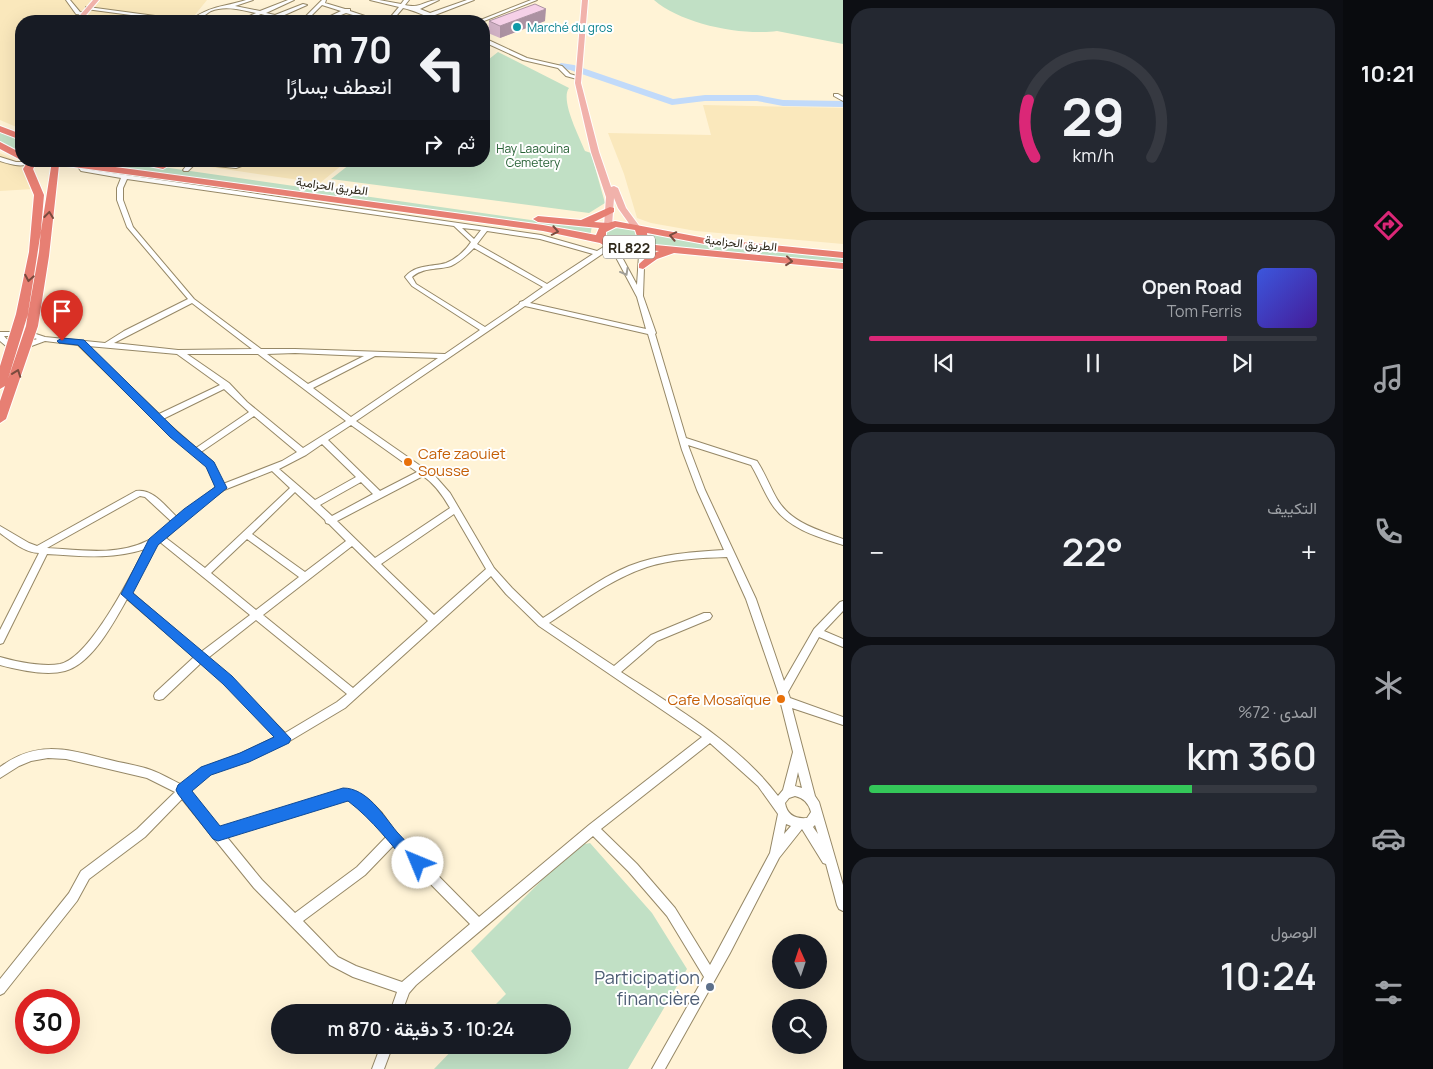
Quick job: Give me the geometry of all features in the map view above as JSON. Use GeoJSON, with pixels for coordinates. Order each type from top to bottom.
{"type":"FeatureCollection","features":[{"type":"Feature","properties":{"kind":"highway"},"geometry":{"type":"LineString","coordinates":[[0,129],[15,135]]}},
{"type":"Feature","properties":{"kind":"highway"},"geometry":{"type":"LineString","coordinates":[[0,145],[15,154]]}},
{"type":"Feature","properties":{"kind":"highway"},"geometry":{"type":"LineString","coordinates":[[0,385],[17,335],[34,252],[39,195],[28,169],[32,167]]}},
{"type":"Feature","properties":{"kind":"highway"},"geometry":{"type":"LineString","coordinates":[[45,167],[54,177]]}},
{"type":"Feature","properties":{"kind":"highway"},"geometry":{"type":"LineString","coordinates":[[0,419],[27,346],[38,301],[54,177],[63,170],[78,167]]}},
{"type":"Feature","properties":{"kind":"highway","name":"الطريق الحزامية"},"geometry":{"type":"LineString","coordinates":[[78,167],[180,177],[436,212],[543,228],[625,248],[641,244],[843,266]]}},
{"type":"Feature","properties":{"kind":"highway","name":"الطريق الحزامية"},"geometry":{"type":"LineString","coordinates":[[208,167],[537,219],[608,226],[621,224],[703,241],[843,255]]}},
{"type":"Feature","properties":{"kind":"highway"},"geometry":{"type":"LineString","coordinates":[[584,223],[610,210]]}},
{"type":"Feature","properties":{"kind":"highway","name":"RL822"},"geometry":{"type":"LineString","coordinates":[[608,226],[600,234],[608,244]]}},
{"type":"Feature","properties":{"kind":"highway","name":"RL822"},"geometry":{"type":"LineString","coordinates":[[637,228],[643,234],[641,244]]}},
{"type":"Feature","properties":{"kind":"highway"},"geometry":{"type":"LineString","coordinates":[[643,266],[660,253],[677,249]]}},
{"type":"Feature","properties":{"kind":"main road"},"geometry":{"type":"LineString","coordinates":[[83,14],[96,0]]}},
{"type":"Feature","properties":{"kind":"main road"},"geometry":{"type":"LineString","coordinates":[[585,0],[577,76],[584,114],[594,143],[608,168],[619,202],[637,228]]}},
{"type":"Feature","properties":{"kind":"main road"},"geometry":{"type":"LineString","coordinates":[[594,143],[595,152],[610,197],[608,226]]}},
{"type":"Feature","properties":{"kind":"street"},"geometry":{"type":"LineString","coordinates":[[68,0],[78,12],[83,14]]}},
{"type":"Feature","properties":{"kind":"street"},"geometry":{"type":"LineString","coordinates":[[202,15],[213,9],[225,8],[251,0]]}},
{"type":"Feature","properties":{"kind":"street"},"geometry":{"type":"LineString","coordinates":[[255,15],[291,0],[305,5],[348,10],[360,15]]}},
{"type":"Feature","properties":{"kind":"street"},"geometry":{"type":"LineString","coordinates":[[309,15],[327,0]]}},
{"type":"Feature","properties":{"kind":"street"},"geometry":{"type":"LineString","coordinates":[[372,0],[416,9],[430,15],[472,0]]}},
{"type":"Feature","properties":{"kind":"street"},"geometry":{"type":"LineString","coordinates":[[395,15],[408,0]]}},
{"type":"Feature","properties":{"kind":"street"},"geometry":{"type":"LineString","coordinates":[[416,9],[437,0]]}},
{"type":"Feature","properties":{"kind":"street"},"geometry":{"type":"LineString","coordinates":[[490,18],[522,7],[534,0]]}},
{"type":"Feature","properties":{"kind":"street"},"geometry":{"type":"LineString","coordinates":[[280,15],[305,5]]}},
{"type":"Feature","properties":{"kind":"street"},"geometry":{"type":"LineString","coordinates":[[522,7],[528,9]]}},
{"type":"Feature","properties":{"kind":"street"},"geometry":{"type":"LineString","coordinates":[[88,8],[141,15]]}},
{"type":"Feature","properties":{"kind":"street"},"geometry":{"type":"LineString","coordinates":[[225,8],[268,15]]}},
{"type":"Feature","properties":{"kind":"street"},"geometry":{"type":"LineString","coordinates":[[336,15],[348,10]]}},
{"type":"Feature","properties":{"kind":"street"},"geometry":{"type":"LineString","coordinates":[[490,43],[525,59],[560,67],[568,75],[577,76]]}},
{"type":"Feature","properties":{"kind":"street"},"geometry":{"type":"LineString","coordinates":[[836,95],[843,99]]}},
{"type":"Feature","properties":{"kind":"street"},"geometry":{"type":"LineString","coordinates":[[2,160],[15,164]]}},
{"type":"Feature","properties":{"kind":"street"},"geometry":{"type":"LineString","coordinates":[[78,167],[86,171],[125,177],[486,228],[554,240],[597,253]]}},
{"type":"Feature","properties":{"kind":"street"},"geometry":{"type":"LineString","coordinates":[[125,177],[120,188],[120,200],[130,227],[192,300],[351,421],[424,472],[438,484],[492,570],[509,591],[542,622],[614,672],[687,719],[762,783],[781,811],[775,854]]}},
{"type":"Feature","properties":{"kind":"street"},"geometry":{"type":"LineString","coordinates":[[456,225],[473,243],[546,287]]}},
{"type":"Feature","properties":{"kind":"street"},"geometry":{"type":"LineString","coordinates":[[484,329],[414,286],[408,277],[416,271],[453,263],[486,228]]}},
{"type":"Feature","properties":{"kind":"street"},"geometry":{"type":"LineString","coordinates":[[0,661],[60,668],[67,667],[78,659],[103,630],[127,594],[157,540],[177,522],[221,488],[273,468],[303,453],[608,244]]}},
{"type":"Feature","properties":{"kind":"street","name":"RL822"},"geometry":{"type":"LineString","coordinates":[[608,244],[640,297],[683,440],[701,490],[751,599],[784,696],[797,752],[810,798],[817,813],[837,874],[843,905]]}},
{"type":"Feature","properties":{"kind":"street","name":"RL822"},"geometry":{"type":"LineString","coordinates":[[640,297],[643,266],[641,244]]}},
{"type":"Feature","properties":{"kind":"street"},"geometry":{"type":"LineString","coordinates":[[106,345],[129,330],[158,319],[192,300]]}},
{"type":"Feature","properties":{"kind":"street"},"geometry":{"type":"LineString","coordinates":[[522,303],[652,333]]}},
{"type":"Feature","properties":{"kind":"street"},"geometry":{"type":"LineString","coordinates":[[0,335],[30,334],[44,339],[178,352],[447,356]]}},
{"type":"Feature","properties":{"kind":"street"},"geometry":{"type":"LineString","coordinates":[[0,335],[8,345],[13,346],[27,346],[44,339]]}},
{"type":"Feature","properties":{"kind":"street"},"geometry":{"type":"LineString","coordinates":[[80,342],[215,470],[221,488]]}},
{"type":"Feature","properties":{"kind":"street"},"geometry":{"type":"LineString","coordinates":[[178,352],[226,385],[254,412],[303,453]]}},
{"type":"Feature","properties":{"kind":"street"},"geometry":{"type":"LineString","coordinates":[[307,388],[373,354]]}},
{"type":"Feature","properties":{"kind":"street"},"geometry":{"type":"LineString","coordinates":[[158,418],[226,385]]}},
{"type":"Feature","properties":{"kind":"street"},"geometry":{"type":"LineString","coordinates":[[196,452],[254,412]]}},
{"type":"Feature","properties":{"kind":"street"},"geometry":{"type":"LineString","coordinates":[[323,440],[379,495]]}},
{"type":"Feature","properties":{"kind":"street"},"geometry":{"type":"LineString","coordinates":[[683,440],[751,461],[758,469],[775,503],[786,517],[798,525],[843,542]]}},
{"type":"Feature","properties":{"kind":"street"},"geometry":{"type":"LineString","coordinates":[[273,468],[314,504],[434,621]]}},
{"type":"Feature","properties":{"kind":"street"},"geometry":{"type":"LineString","coordinates":[[330,521],[424,472]]}},
{"type":"Feature","properties":{"kind":"street"},"geometry":{"type":"LineString","coordinates":[[314,504],[362,478]]}},
{"type":"Feature","properties":{"kind":"street"},"geometry":{"type":"LineString","coordinates":[[206,573],[296,487]]}},
{"type":"Feature","properties":{"kind":"street"},"geometry":{"type":"LineString","coordinates":[[0,640],[40,550],[139,493],[148,495],[177,522]]}},
{"type":"Feature","properties":{"kind":"street"},"geometry":{"type":"LineString","coordinates":[[375,563],[455,509]]}},
{"type":"Feature","properties":{"kind":"street"},"geometry":{"type":"LineString","coordinates":[[0,529],[40,550],[114,553],[128,551],[157,540]]}},
{"type":"Feature","properties":{"kind":"street"},"geometry":{"type":"LineString","coordinates":[[246,534],[305,577]]}},
{"type":"Feature","properties":{"kind":"street"},"geometry":{"type":"LineString","coordinates":[[157,540],[206,573],[354,694]]}},
{"type":"Feature","properties":{"kind":"street"},"geometry":{"type":"LineString","coordinates":[[159,696],[200,658],[351,542]]}},
{"type":"Feature","properties":{"kind":"street"},"geometry":{"type":"LineString","coordinates":[[542,622],[605,582],[636,568],[686,556],[730,553]]}},
{"type":"Feature","properties":{"kind":"street"},"geometry":{"type":"LineString","coordinates":[[0,989],[73,897],[85,875],[141,833],[182,790],[206,771],[244,757],[284,739],[315,722],[354,694],[492,570]]}},
{"type":"Feature","properties":{"kind":"street"},"geometry":{"type":"LineString","coordinates":[[127,594],[227,680],[284,739]]}},
{"type":"Feature","properties":{"kind":"street"},"geometry":{"type":"LineString","coordinates":[[843,605],[817,632],[784,696],[843,722]]}},
{"type":"Feature","properties":{"kind":"street"},"geometry":{"type":"LineString","coordinates":[[614,672],[654,638],[707,616]]}},
{"type":"Feature","properties":{"kind":"street"},"geometry":{"type":"LineString","coordinates":[[817,632],[843,643]]}},
{"type":"Feature","properties":{"kind":"street"},"geometry":{"type":"LineString","coordinates":[[399,1004],[404,989],[478,924],[710,737]]}},
{"type":"Feature","properties":{"kind":"street","name":"RL822"},"geometry":{"type":"LineString","coordinates":[[797,752],[787,793],[781,797],[781,811],[787,819],[803,824],[837,874]]}},
{"type":"Feature","properties":{"kind":"street"},"geometry":{"type":"LineString","coordinates":[[0,773],[35,755],[66,754],[149,774],[182,790],[258,884],[334,961],[353,971],[404,989]]}},
{"type":"Feature","properties":{"kind":"street"},"geometry":{"type":"LineString","coordinates":[[762,783],[787,793],[795,791],[810,798]]}},
{"type":"Feature","properties":{"kind":"street"},"geometry":{"type":"LineString","coordinates":[[218,834],[347,794],[354,796],[373,812],[393,838],[478,924]]}},
{"type":"Feature","properties":{"kind":"street"},"geometry":{"type":"LineString","coordinates":[[658,1069],[775,854],[803,824],[813,820],[817,813]]}},
{"type":"Feature","properties":{"kind":"street"},"geometry":{"type":"LineString","coordinates":[[594,829],[633,868],[671,912],[710,976]]}},
{"type":"Feature","properties":{"kind":"street"},"geometry":{"type":"LineString","coordinates":[[294,921],[362,871],[393,838]]}},
{"type":"Feature","properties":{"kind":"street"},"geometry":{"type":"LineString","coordinates":[[378,1069],[384,1054]]}},
{"type":"Feature","properties":{"kind":"shaded area"},"geometry":{"type":"Polygon","coordinates":[[[0,0],[207,0],[195,15],[15,15],[15,126],[0,120],[0,0]]]}},
{"type":"Feature","properties":{"kind":"shaded area"},"geometry":{"type":"Polygon","coordinates":[[[703,105],[843,108],[843,244],[696,231],[651,223],[637,218],[624,174],[608,133],[711,135],[703,105]]]}},
{"type":"Feature","properties":{"kind":"shaded area"},"geometry":{"type":"Polygon","coordinates":[[[0,153],[15,162],[15,167],[21,167],[30,175],[33,189],[0,191],[0,153]]]}},
{"type":"Feature","properties":{"kind":"shaded area"},"geometry":{"type":"Polygon","coordinates":[[[210,167],[340,167],[320,183],[210,167]]]}},
{"type":"Feature","properties":{"kind":"green space"},"geometry":{"type":"Polygon","coordinates":[[[654,0],[843,0],[843,44],[777,31],[747,32],[712,26],[680,16],[654,0]]]}},
{"type":"Feature","properties":{"kind":"green space","name":"Hay Laaouina Cemetery"},"geometry":{"type":"Polygon","coordinates":[[[498,52],[569,88],[567,101],[571,118],[585,151],[591,153],[605,203],[589,213],[331,179],[346,167],[490,167],[490,58],[498,52]]]}},
{"type":"Feature","properties":{"kind":"green space"},"geometry":{"type":"Polygon","coordinates":[[[0,132],[15,138],[15,152],[0,143],[0,132]]]}},
{"type":"Feature","properties":{"kind":"green space"},"geometry":{"type":"Polygon","coordinates":[[[113,167],[163,167],[545,222],[592,226],[590,236],[551,226],[113,167]]]}},
{"type":"Feature","properties":{"kind":"green space"},"geometry":{"type":"Polygon","coordinates":[[[613,226],[627,226],[637,231],[640,239],[626,244],[617,243],[605,235],[605,232],[613,226]]]}},
{"type":"Feature","properties":{"kind":"green space"},"geometry":{"type":"Polygon","coordinates":[[[650,233],[721,246],[843,258],[843,264],[649,246],[650,233]]]}},
{"type":"Feature","properties":{"kind":"green space"},"geometry":{"type":"Polygon","coordinates":[[[590,843],[652,913],[687,969],[628,1069],[434,1069],[448,1054],[571,1054],[571,1004],[496,1004],[506,994],[471,951],[576,846],[590,843]]]}},
{"type":"Feature","properties":{"kind":"building"},"geometry":{"type":"Polygon","coordinates":[[[535,4],[546,9],[500,26],[490,21],[535,4]]]}},
{"type":"Feature","properties":{"kind":"waterway"},"geometry":{"type":"LineString","coordinates":[[561,66],[571,67],[672,102],[705,98],[757,98],[783,103],[843,104]]}},
{"type":"Feature","properties":{"kind":"place","name":"Marché du gros"},"geometry":{"type":"Point","coordinates":[517,27]}},
{"type":"Feature","properties":{"kind":"place","name":"Cafe zaouiet Sousse"},"geometry":{"type":"Point","coordinates":[408,462]}},
{"type":"Feature","properties":{"kind":"place","name":"Cafe Mosaïque"},"geometry":{"type":"Point","coordinates":[781,699]}},
{"type":"Feature","properties":{"kind":"place","name":"Participation financière"},"geometry":{"type":"Point","coordinates":[710,987]}},
{"type":"Feature","properties":{"kind":"route"},"geometry":{"type":"LineString","coordinates":[[62,341],[80,342],[146,404],[174,434],[210,464],[218,476],[221,488],[188,512],[154,542],[127,594],[227,680],[284,739],[230,763],[206,771],[182,790],[218,834],[343,795],[351,795],[373,812],[393,838],[418,863]]}}]}
